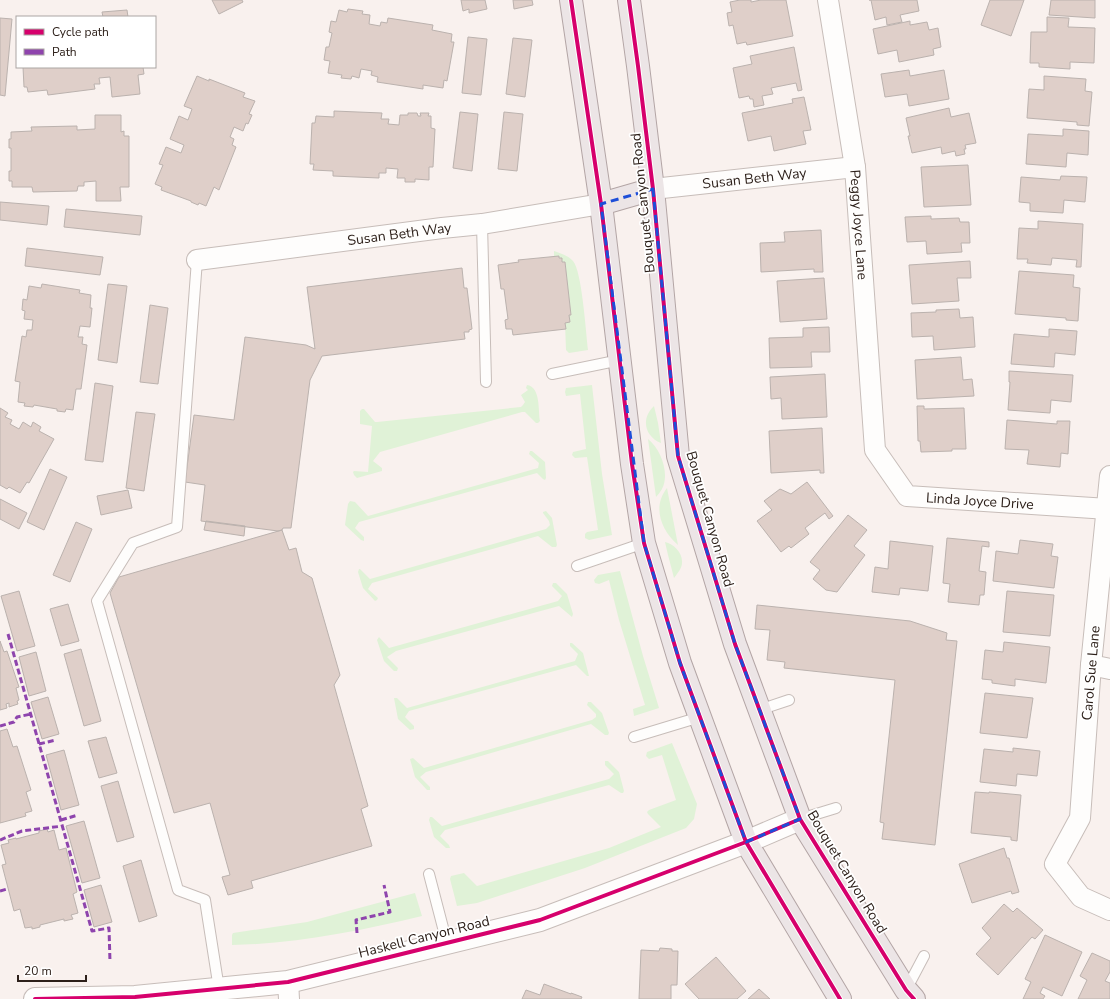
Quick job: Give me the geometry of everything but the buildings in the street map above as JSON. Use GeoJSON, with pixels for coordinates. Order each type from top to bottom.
{"type":"FeatureCollection","features":[{"type":"Feature","properties":{"kind":"main road"},"geometry":{"type":"LineString","coordinates":[[571,0],[601,204],[632,464],[644,544],[680,663],[746,842],[840,999]]}},
{"type":"Feature","properties":{"kind":"main road","name":"Bouquet Canyon Road"},"geometry":{"type":"LineString","coordinates":[[629,0],[653,189],[678,456],[735,644],[800,819],[910,995]]}},
{"type":"Feature","properties":{"kind":"main road"},"geometry":{"type":"LineString","coordinates":[[601,204],[653,189]]}},
{"type":"Feature","properties":{"kind":"main road","name":"Haskell Canyon Road"},"geometry":{"type":"LineString","coordinates":[[35,999],[135,997],[219,988],[288,991],[448,943],[540,920],[746,842],[800,819]]}},
{"type":"Feature","properties":{"kind":"street","name":"Peggy Joyce Lane"},"geometry":{"type":"LineString","coordinates":[[828,0],[855,168],[876,450]]}},
{"type":"Feature","properties":{"kind":"street","name":"Susan Beth Way"},"geometry":{"type":"LineString","coordinates":[[653,189],[855,168]]}},
{"type":"Feature","properties":{"kind":"street","name":"Susan Beth Way"},"geometry":{"type":"LineString","coordinates":[[197,260],[482,224],[601,204]]}},
{"type":"Feature","properties":{"kind":"street","name":"Linda Joyce Drive"},"geometry":{"type":"LineString","coordinates":[[876,450],[906,496],[1108,509]]}},
{"type":"Feature","properties":{"kind":"street","name":"Carol Sue Lane"},"geometry":{"type":"LineString","coordinates":[[1110,476],[1108,509],[1091,665],[1080,818],[1055,864],[1082,897],[1110,910]]}},
{"type":"Feature","properties":{"kind":"street"},"geometry":{"type":"LineString","coordinates":[[1091,665],[1110,669]]}},
{"type":"Feature","properties":{"kind":"lane"},"geometry":{"type":"LineString","coordinates":[[482,224],[486,382]]}},
{"type":"Feature","properties":{"kind":"lane"},"geometry":{"type":"LineString","coordinates":[[197,260],[177,527],[133,543],[97,601],[178,890],[205,900],[219,988]]}},
{"type":"Feature","properties":{"kind":"lane"},"geometry":{"type":"LineString","coordinates":[[552,374],[620,360]]}},
{"type":"Feature","properties":{"kind":"lane"},"geometry":{"type":"LineString","coordinates":[[577,566],[644,544]]}},
{"type":"Feature","properties":{"kind":"lane"},"geometry":{"type":"LineString","coordinates":[[759,710],[788,700]]}},
{"type":"Feature","properties":{"kind":"lane"},"geometry":{"type":"LineString","coordinates":[[634,737],[700,716]]}},
{"type":"Feature","properties":{"kind":"lane"},"geometry":{"type":"LineString","coordinates":[[800,819],[836,808]]}},
{"type":"Feature","properties":{"kind":"lane"},"geometry":{"type":"LineString","coordinates":[[429,874],[448,943]]}},
{"type":"Feature","properties":{"kind":"lane"},"geometry":{"type":"LineString","coordinates":[[910,995],[924,956]]}},
{"type":"Feature","properties":{"kind":"highlighted area"},"geometry":{"type":"Polygon","coordinates":[[[653,189],[678,456],[735,644],[800,819],[746,842],[680,663],[644,543],[601,204],[653,189]]]}},
{"type":"Feature","properties":{"kind":"green space"},"geometry":{"type":"Polygon","coordinates":[[[554,251],[569,258],[573,261],[576,267],[581,289],[588,350],[569,353],[566,350],[565,323],[569,315],[571,315],[565,262],[562,262],[562,258],[559,258],[559,256],[554,256],[554,251]]]}},
{"type":"Feature","properties":{"kind":"green space"},"geometry":{"type":"Polygon","coordinates":[[[527,385],[535,390],[537,395],[540,421],[538,423],[536,423],[525,412],[522,412],[380,452],[373,461],[382,468],[382,471],[357,478],[354,475],[354,471],[368,472],[372,426],[360,424],[360,411],[362,409],[364,409],[375,422],[377,422],[521,407],[525,402],[521,395],[528,390],[526,388],[527,385]]]}},
{"type":"Feature","properties":{"kind":"green space"},"geometry":{"type":"Polygon","coordinates":[[[592,385],[602,474],[612,535],[589,540],[585,538],[585,534],[587,532],[598,530],[587,457],[575,458],[572,455],[573,452],[586,449],[580,394],[566,396],[565,392],[566,388],[592,385]]]}},
{"type":"Feature","properties":{"kind":"green space"},"geometry":{"type":"Polygon","coordinates":[[[654,406],[661,443],[651,436],[646,426],[647,416],[654,406]]]}},
{"type":"Feature","properties":{"kind":"green space"},"geometry":{"type":"Polygon","coordinates":[[[648,439],[657,449],[665,469],[664,483],[662,489],[656,497],[648,439]]]}},
{"type":"Feature","properties":{"kind":"green space"},"geometry":{"type":"Polygon","coordinates":[[[530,451],[545,462],[545,480],[537,473],[359,522],[355,528],[364,537],[364,541],[345,525],[348,504],[350,501],[355,502],[368,516],[538,468],[539,463],[529,454],[530,451]]]}},
{"type":"Feature","properties":{"kind":"green space"},"geometry":{"type":"Polygon","coordinates":[[[667,488],[678,545],[667,532],[660,518],[660,503],[662,495],[667,488]]]}},
{"type":"Feature","properties":{"kind":"green space"},"geometry":{"type":"Polygon","coordinates":[[[546,511],[552,518],[557,545],[556,547],[552,547],[538,536],[372,583],[368,589],[378,598],[375,601],[363,588],[358,572],[359,569],[370,579],[546,529],[550,525],[543,513],[546,511]]]}},
{"type":"Feature","properties":{"kind":"green space"},"geometry":{"type":"Polygon","coordinates":[[[665,542],[672,545],[679,552],[682,559],[681,567],[674,578],[668,555],[665,542]]]}},
{"type":"Feature","properties":{"kind":"green space"},"geometry":{"type":"Polygon","coordinates":[[[620,571],[659,708],[634,716],[633,709],[645,705],[619,620],[609,580],[599,584],[595,583],[594,580],[598,575],[620,571]]]}},
{"type":"Feature","properties":{"kind":"green space"},"geometry":{"type":"Polygon","coordinates":[[[553,583],[556,583],[567,594],[573,614],[572,617],[559,606],[396,651],[387,657],[398,668],[397,671],[394,671],[384,661],[377,640],[379,637],[389,648],[558,601],[562,596],[552,586],[553,583]]]}},
{"type":"Feature","properties":{"kind":"green space"},"geometry":{"type":"Polygon","coordinates":[[[570,643],[572,643],[583,653],[589,676],[587,676],[576,665],[409,711],[405,717],[414,726],[414,729],[410,730],[398,719],[394,698],[397,698],[407,708],[575,661],[578,654],[570,646],[570,643]]]}},
{"type":"Feature","properties":{"kind":"green space"},"geometry":{"type":"Polygon","coordinates":[[[588,702],[591,702],[602,713],[609,733],[608,735],[605,735],[591,724],[426,772],[420,777],[430,787],[430,790],[427,790],[415,777],[410,759],[413,758],[424,768],[592,720],[596,717],[596,714],[587,705],[588,702]]]}},
{"type":"Feature","properties":{"kind":"green space"},"geometry":{"type":"Polygon","coordinates":[[[672,743],[697,804],[694,819],[686,828],[585,868],[477,903],[457,906],[450,879],[451,876],[464,873],[477,886],[609,848],[661,827],[647,812],[676,800],[662,755],[649,759],[646,756],[647,752],[672,743]]]}},
{"type":"Feature","properties":{"kind":"green space"},"geometry":{"type":"Polygon","coordinates":[[[605,761],[608,761],[619,772],[624,791],[623,793],[609,785],[445,830],[440,836],[450,848],[446,848],[434,837],[429,820],[430,817],[442,826],[609,779],[614,774],[605,765],[605,761]]]}},
{"type":"Feature","properties":{"kind":"green space"},"geometry":{"type":"Polygon","coordinates":[[[415,893],[422,916],[327,936],[280,942],[232,945],[233,933],[307,922],[415,893]]]}},
{"type":"Feature","properties":{"kind":"marked path"},"geometry":{"type":"LineString","coordinates":[[8,634],[92,931],[109,928],[110,962]]}},
{"type":"Feature","properties":{"kind":"marked path"},"geometry":{"type":"LineString","coordinates":[[0,726],[14,722],[17,717],[31,714]]}},
{"type":"Feature","properties":{"kind":"marked path"},"geometry":{"type":"LineString","coordinates":[[39,744],[56,740]]}},
{"type":"Feature","properties":{"kind":"marked path"},"geometry":{"type":"LineString","coordinates":[[61,820],[78,815]]}},
{"type":"Feature","properties":{"kind":"marked path"},"geometry":{"type":"LineString","coordinates":[[0,840],[22,831],[63,826]]}},
{"type":"Feature","properties":{"kind":"marked path"},"geometry":{"type":"LineString","coordinates":[[357,933],[356,920],[390,912],[384,885]]}},
{"type":"Feature","properties":{"kind":"marked path"},"geometry":{"type":"LineString","coordinates":[[0,891],[7,889]]}},
{"type":"Feature","properties":{"kind":"cycle path"},"geometry":{"type":"LineString","coordinates":[[571,0],[601,204],[632,464],[644,543],[680,663],[746,842],[840,999]]}},
{"type":"Feature","properties":{"kind":"cycle path"},"geometry":{"type":"LineString","coordinates":[[629,0],[653,189],[678,456],[735,644],[800,819],[906,990],[914,999]]}},
{"type":"Feature","properties":{"kind":"cycle path"},"geometry":{"type":"LineString","coordinates":[[35,999],[135,997],[288,982],[540,920],[746,842],[800,819]]}}]}
